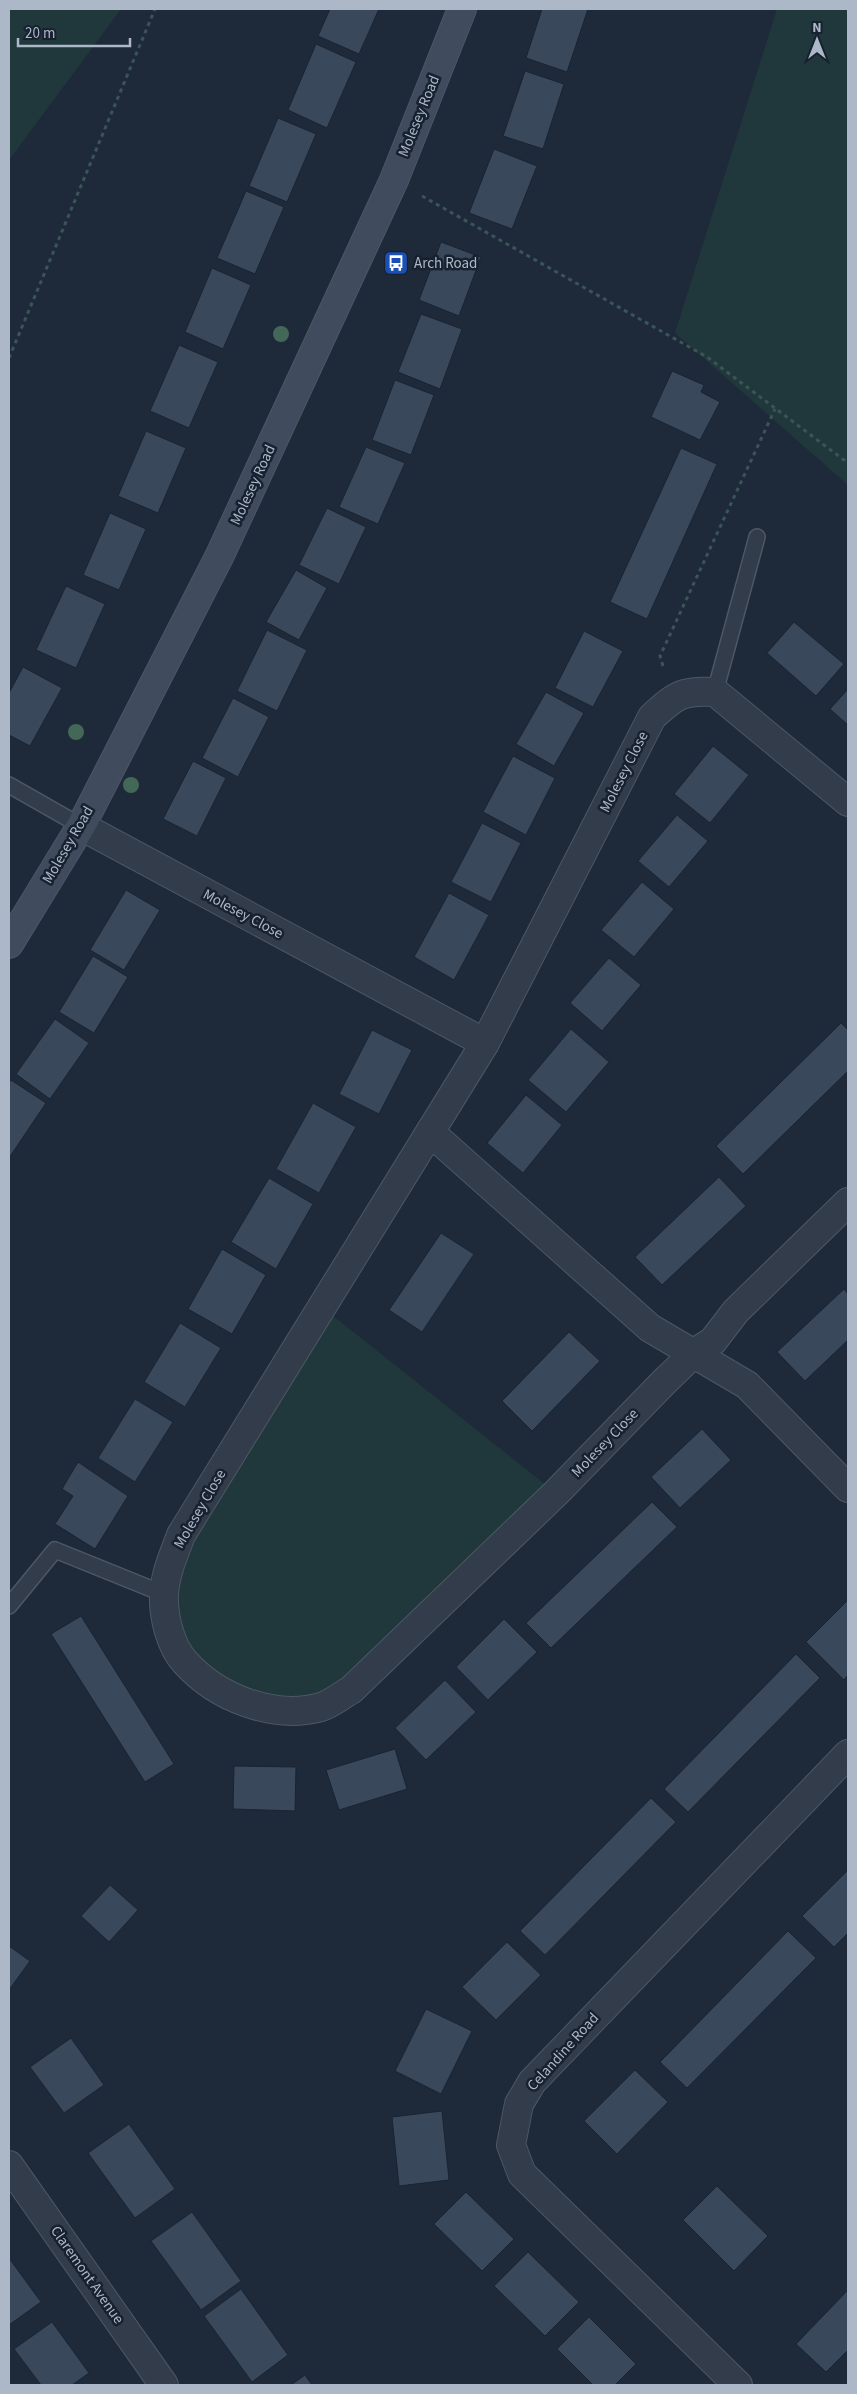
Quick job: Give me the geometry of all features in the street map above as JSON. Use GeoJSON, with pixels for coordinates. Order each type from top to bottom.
{"type":"FeatureCollection","features":[{"type":"Feature","properties":{"kind":"street","name":"Molesey Road"},"geometry":{"type":"LineString","coordinates":[[9,944],[81,826],[220,555],[394,180],[462,9]]}},
{"type":"Feature","properties":{"kind":"street","name":"Molesey Close"},"geometry":{"type":"LineString","coordinates":[[715,692],[694,691],[673,698],[652,718],[485,1043],[181,1535],[169,1567],[164,1594],[166,1620],[174,1644],[184,1662],[208,1683],[239,1700],[262,1708],[293,1710],[322,1706],[351,1690],[556,1493],[694,1353],[713,1342],[736,1311],[848,1202]]}},
{"type":"Feature","properties":{"kind":"street"},"geometry":{"type":"LineString","coordinates":[[715,692],[848,802]]}},
{"type":"Feature","properties":{"kind":"street","name":"Molesey Close"},"geometry":{"type":"LineString","coordinates":[[81,826],[485,1043]]}},
{"type":"Feature","properties":{"kind":"street"},"geometry":{"type":"LineString","coordinates":[[430,1132],[650,1328],[747,1385],[848,1488]]}},
{"type":"Feature","properties":{"kind":"street","name":"Celandine Road"},"geometry":{"type":"LineString","coordinates":[[738,2385],[522,2174],[511,2145],[519,2104],[532,2082],[848,1754]]}},
{"type":"Feature","properties":{"kind":"street","name":"Claremont Avenue"},"geometry":{"type":"LineString","coordinates":[[9,2166],[164,2385]]}},
{"type":"Feature","properties":{"kind":"lane"},"geometry":{"type":"LineString","coordinates":[[715,692],[758,537]]}},
{"type":"Feature","properties":{"kind":"lane"},"geometry":{"type":"LineString","coordinates":[[9,785],[81,826]]}},
{"type":"Feature","properties":{"kind":"lane"},"geometry":{"type":"LineString","coordinates":[[9,1606],[55,1550],[164,1594]]}},
{"type":"Feature","properties":{"kind":"path"},"geometry":{"type":"LineString","coordinates":[[9,358],[156,9]]}},
{"type":"Feature","properties":{"kind":"path"},"geometry":{"type":"LineString","coordinates":[[394,180],[707,357],[848,463]]}},
{"type":"Feature","properties":{"kind":"path"},"geometry":{"type":"LineString","coordinates":[[673,698],[660,656],[775,408]]}},
{"type":"Feature","properties":{"kind":"green space"},"geometry":{"type":"Polygon","coordinates":[[[9,9],[121,9],[9,160],[9,9]]]}},
{"type":"Feature","properties":{"kind":"green space"},"geometry":{"type":"Polygon","coordinates":[[[777,9],[848,9],[848,485],[675,333],[777,9]]]}},
{"type":"Feature","properties":{"kind":"green space"},"geometry":{"type":"Polygon","coordinates":[[[322,1307],[556,1493],[351,1690],[262,1708],[174,1644],[164,1594],[322,1307]]]}},
{"type":"Feature","properties":{"kind":"building"},"geometry":{"type":"Polygon","coordinates":[[[330,9],[379,9],[359,54],[318,36],[330,9]]]}},
{"type":"Feature","properties":{"kind":"building"},"geometry":{"type":"Polygon","coordinates":[[[542,9],[588,9],[567,72],[526,58],[542,9]]]}},
{"type":"Feature","properties":{"kind":"building"},"geometry":{"type":"Polygon","coordinates":[[[316,44],[356,62],[327,128],[288,110],[316,44]]]}},
{"type":"Feature","properties":{"kind":"building"},"geometry":{"type":"Polygon","coordinates":[[[525,71],[564,84],[543,149],[503,136],[525,71]]]}},
{"type":"Feature","properties":{"kind":"building"},"geometry":{"type":"Polygon","coordinates":[[[278,118],[316,134],[287,202],[249,186],[278,118]]]}},
{"type":"Feature","properties":{"kind":"building"},"geometry":{"type":"Polygon","coordinates":[[[494,149],[537,166],[512,229],[469,213],[494,149]]]}},
{"type":"Feature","properties":{"kind":"building"},"geometry":{"type":"Polygon","coordinates":[[[246,191],[284,207],[255,274],[217,258],[246,191]]]}},
{"type":"Feature","properties":{"kind":"building"},"geometry":{"type":"Polygon","coordinates":[[[441,242],[481,257],[459,316],[419,300],[441,242]]]}},
{"type":"Feature","properties":{"kind":"building"},"geometry":{"type":"Polygon","coordinates":[[[212,268],[251,285],[223,349],[185,332],[212,268]]]}},
{"type":"Feature","properties":{"kind":"building"},"geometry":{"type":"Polygon","coordinates":[[[421,314],[462,329],[440,389],[398,372],[421,314]]]}},
{"type":"Feature","properties":{"kind":"building"},"geometry":{"type":"Polygon","coordinates":[[[179,345],[218,362],[189,428],[150,411],[179,345]]]}},
{"type":"Feature","properties":{"kind":"building"},"geometry":{"type":"Polygon","coordinates":[[[672,371],[704,385],[701,392],[720,402],[700,440],[651,417],[672,371]]]}},
{"type":"Feature","properties":{"kind":"building"},"geometry":{"type":"Polygon","coordinates":[[[395,380],[434,395],[411,455],[372,440],[395,380]]]}},
{"type":"Feature","properties":{"kind":"building"},"geometry":{"type":"Polygon","coordinates":[[[146,431],[186,448],[158,513],[118,496],[146,431]]]}},
{"type":"Feature","properties":{"kind":"building"},"geometry":{"type":"Polygon","coordinates":[[[366,447],[405,463],[378,524],[339,507],[366,447]]]}},
{"type":"Feature","properties":{"kind":"building"},"geometry":{"type":"Polygon","coordinates":[[[681,448],[717,464],[647,619],[610,602],[681,448]]]}},
{"type":"Feature","properties":{"kind":"building"},"geometry":{"type":"Polygon","coordinates":[[[327,508],[366,527],[339,584],[299,565],[327,508]]]}},
{"type":"Feature","properties":{"kind":"building"},"geometry":{"type":"Polygon","coordinates":[[[110,513],[146,529],[119,590],[83,575],[110,513]]]}},
{"type":"Feature","properties":{"kind":"building"},"geometry":{"type":"Polygon","coordinates":[[[296,570],[327,588],[299,640],[266,622],[296,570]]]}},
{"type":"Feature","properties":{"kind":"building"},"geometry":{"type":"Polygon","coordinates":[[[66,586],[105,604],[76,668],[36,650],[66,586]]]}},
{"type":"Feature","properties":{"kind":"building"},"geometry":{"type":"Polygon","coordinates":[[[794,622],[844,664],[816,696],[767,653],[794,622]]]}},
{"type":"Feature","properties":{"kind":"building"},"geometry":{"type":"Polygon","coordinates":[[[267,630],[307,650],[277,711],[237,691],[267,630]]]}},
{"type":"Feature","properties":{"kind":"building"},"geometry":{"type":"Polygon","coordinates":[[[584,631],[623,651],[593,707],[555,688],[584,631]]]}},
{"type":"Feature","properties":{"kind":"building"},"geometry":{"type":"Polygon","coordinates":[[[23,667],[62,688],[30,746],[9,735],[9,693],[23,667]]]}},
{"type":"Feature","properties":{"kind":"building"},"geometry":{"type":"Polygon","coordinates":[[[848,689],[848,725],[830,709],[848,689]]]}},
{"type":"Feature","properties":{"kind":"building"},"geometry":{"type":"Polygon","coordinates":[[[546,692],[584,713],[554,766],[516,744],[546,692]]]}},
{"type":"Feature","properties":{"kind":"building"},"geometry":{"type":"Polygon","coordinates":[[[233,698],[269,717],[238,777],[202,758],[233,698]]]}},
{"type":"Feature","properties":{"kind":"building"},"geometry":{"type":"Polygon","coordinates":[[[713,746],[749,775],[710,823],[674,794],[713,746]]]}},
{"type":"Feature","properties":{"kind":"building"},"geometry":{"type":"Polygon","coordinates":[[[513,756],[555,778],[526,835],[483,812],[513,756]]]}},
{"type":"Feature","properties":{"kind":"building"},"geometry":{"type":"Polygon","coordinates":[[[193,761],[226,778],[197,836],[163,819],[193,761]]]}},
{"type":"Feature","properties":{"kind":"building"},"geometry":{"type":"Polygon","coordinates":[[[677,815],[708,841],[669,887],[638,861],[677,815]]]}},
{"type":"Feature","properties":{"kind":"building"},"geometry":{"type":"Polygon","coordinates":[[[482,823],[521,843],[491,902],[451,882],[482,823]]]}},
{"type":"Feature","properties":{"kind":"building"},"geometry":{"type":"Polygon","coordinates":[[[642,882],[674,909],[634,957],[601,930],[642,882]]]}},
{"type":"Feature","properties":{"kind":"building"},"geometry":{"type":"Polygon","coordinates":[[[126,890],[160,910],[124,970],[90,950],[126,890]]]}},
{"type":"Feature","properties":{"kind":"building"},"geometry":{"type":"Polygon","coordinates":[[[449,893],[489,915],[454,980],[414,957],[449,893]]]}},
{"type":"Feature","properties":{"kind":"building"},"geometry":{"type":"Polygon","coordinates":[[[93,956],[128,977],[94,1033],[59,1012],[93,956]]]}},
{"type":"Feature","properties":{"kind":"building"},"geometry":{"type":"Polygon","coordinates":[[[609,958],[641,985],[602,1031],[570,1003],[609,958]]]}},
{"type":"Feature","properties":{"kind":"building"},"geometry":{"type":"Polygon","coordinates":[[[55,1019],[89,1043],[50,1099],[16,1074],[55,1019]]]}},
{"type":"Feature","properties":{"kind":"building"},"geometry":{"type":"Polygon","coordinates":[[[841,1023],[848,1030],[848,1071],[743,1174],[716,1146],[841,1023]]]}},
{"type":"Feature","properties":{"kind":"building"},"geometry":{"type":"Polygon","coordinates":[[[571,1029],[609,1062],[566,1112],[528,1080],[571,1029]]]}},
{"type":"Feature","properties":{"kind":"building"},"geometry":{"type":"Polygon","coordinates":[[[372,1030],[412,1050],[379,1114],[339,1094],[372,1030]]]}},
{"type":"Feature","properties":{"kind":"building"},"geometry":{"type":"Polygon","coordinates":[[[11,1080],[46,1103],[9,1158],[9,1083],[11,1080]]]}},
{"type":"Feature","properties":{"kind":"building"},"geometry":{"type":"Polygon","coordinates":[[[526,1095],[562,1125],[523,1173],[487,1143],[526,1095]]]}},
{"type":"Feature","properties":{"kind":"building"},"geometry":{"type":"Polygon","coordinates":[[[313,1103],[356,1127],[319,1193],[276,1169],[313,1103]]]}},
{"type":"Feature","properties":{"kind":"building"},"geometry":{"type":"Polygon","coordinates":[[[719,1177],[746,1206],[662,1285],[635,1257],[719,1177]]]}},
{"type":"Feature","properties":{"kind":"building"},"geometry":{"type":"Polygon","coordinates":[[[269,1178],[313,1204],[276,1269],[231,1242],[269,1178]]]}},
{"type":"Feature","properties":{"kind":"building"},"geometry":{"type":"Polygon","coordinates":[[[441,1233],[474,1254],[422,1332],[389,1310],[441,1233]]]}},
{"type":"Feature","properties":{"kind":"building"},"geometry":{"type":"Polygon","coordinates":[[[222,1249],[266,1275],[232,1334],[188,1309],[222,1249]]]}},
{"type":"Feature","properties":{"kind":"building"},"geometry":{"type":"Polygon","coordinates":[[[844,1289],[848,1294],[848,1340],[805,1381],[777,1352],[844,1289]]]}},
{"type":"Feature","properties":{"kind":"building"},"geometry":{"type":"Polygon","coordinates":[[[180,1323],[221,1348],[185,1407],[144,1382],[180,1323]]]}},
{"type":"Feature","properties":{"kind":"building"},"geometry":{"type":"Polygon","coordinates":[[[569,1332],[600,1361],[532,1431],[502,1401],[569,1332]]]}},
{"type":"Feature","properties":{"kind":"building"},"geometry":{"type":"Polygon","coordinates":[[[135,1399],[173,1422],[135,1482],[98,1458],[135,1399]]]}},
{"type":"Feature","properties":{"kind":"building"},"geometry":{"type":"Polygon","coordinates":[[[702,1429],[731,1460],[680,1508],[651,1477],[702,1429]]]}},
{"type":"Feature","properties":{"kind":"building"},"geometry":{"type":"Polygon","coordinates":[[[78,1462],[128,1496],[95,1549],[55,1524],[73,1496],[62,1489],[78,1462]]]}},
{"type":"Feature","properties":{"kind":"building"},"geometry":{"type":"Polygon","coordinates":[[[652,1502],[677,1527],[551,1648],[526,1623],[652,1502]]]}},
{"type":"Feature","properties":{"kind":"building"},"geometry":{"type":"Polygon","coordinates":[[[848,1600],[848,1675],[844,1680],[806,1642],[848,1600]]]}},
{"type":"Feature","properties":{"kind":"building"},"geometry":{"type":"Polygon","coordinates":[[[81,1616],[174,1764],[145,1782],[51,1634],[81,1616]]]}},
{"type":"Feature","properties":{"kind":"building"},"geometry":{"type":"Polygon","coordinates":[[[504,1619],[537,1652],[488,1700],[456,1667],[504,1619]]]}},
{"type":"Feature","properties":{"kind":"building"},"geometry":{"type":"Polygon","coordinates":[[[796,1654],[820,1678],[688,1812],[664,1789],[796,1654]]]}},
{"type":"Feature","properties":{"kind":"building"},"geometry":{"type":"Polygon","coordinates":[[[445,1680],[476,1712],[426,1760],[395,1728],[445,1680]]]}},
{"type":"Feature","properties":{"kind":"building"},"geometry":{"type":"Polygon","coordinates":[[[395,1749],[407,1789],[339,1810],[326,1770],[395,1749]]]}},
{"type":"Feature","properties":{"kind":"building"},"geometry":{"type":"Polygon","coordinates":[[[234,1766],[296,1767],[295,1811],[233,1809],[234,1766]]]}},
{"type":"Feature","properties":{"kind":"building"},"geometry":{"type":"Polygon","coordinates":[[[651,1798],[676,1822],[545,1955],[520,1931],[651,1798]]]}},
{"type":"Feature","properties":{"kind":"building"},"geometry":{"type":"Polygon","coordinates":[[[848,1870],[848,1933],[834,1947],[802,1916],[848,1870]]]}},
{"type":"Feature","properties":{"kind":"building"},"geometry":{"type":"Polygon","coordinates":[[[110,1885],[138,1910],[109,1942],[81,1916],[110,1885]]]}},
{"type":"Feature","properties":{"kind":"building"},"geometry":{"type":"Polygon","coordinates":[[[788,1931],[816,1958],[687,2088],[660,2062],[788,1931]]]}},
{"type":"Feature","properties":{"kind":"building"},"geometry":{"type":"Polygon","coordinates":[[[507,1942],[541,1975],[496,2020],[462,1987],[507,1942]]]}},
{"type":"Feature","properties":{"kind":"building"},"geometry":{"type":"Polygon","coordinates":[[[9,1946],[30,1961],[9,1990],[9,1946]]]}},
{"type":"Feature","properties":{"kind":"building"},"geometry":{"type":"Polygon","coordinates":[[[426,2009],[472,2031],[441,2094],[395,2071],[426,2009]]]}},
{"type":"Feature","properties":{"kind":"building"},"geometry":{"type":"Polygon","coordinates":[[[71,2038],[104,2085],[64,2113],[30,2067],[71,2038]]]}},
{"type":"Feature","properties":{"kind":"building"},"geometry":{"type":"Polygon","coordinates":[[[635,2070],[668,2102],[617,2154],[584,2121],[635,2070]]]}},
{"type":"Feature","properties":{"kind":"building"},"geometry":{"type":"Polygon","coordinates":[[[442,2111],[449,2180],[399,2186],[392,2117],[442,2111]]]}},
{"type":"Feature","properties":{"kind":"building"},"geometry":{"type":"Polygon","coordinates":[[[129,2124],[175,2189],[135,2218],[88,2153],[129,2124]]]}},
{"type":"Feature","properties":{"kind":"building"},"geometry":{"type":"Polygon","coordinates":[[[717,2186],[768,2236],[734,2271],[683,2220],[717,2186]]]}},
{"type":"Feature","properties":{"kind":"building"},"geometry":{"type":"Polygon","coordinates":[[[466,2192],[514,2239],[482,2271],[434,2224],[466,2192]]]}},
{"type":"Feature","properties":{"kind":"building"},"geometry":{"type":"Polygon","coordinates":[[[192,2212],[241,2281],[201,2310],[151,2241],[192,2212]]]}},
{"type":"Feature","properties":{"kind":"building"},"geometry":{"type":"Polygon","coordinates":[[[528,2252],[579,2302],[545,2336],[494,2286],[528,2252]]]}},
{"type":"Feature","properties":{"kind":"building"},"geometry":{"type":"Polygon","coordinates":[[[9,2258],[41,2302],[9,2325],[9,2258]]]}},
{"type":"Feature","properties":{"kind":"building"},"geometry":{"type":"Polygon","coordinates":[[[241,2289],[288,2355],[252,2382],[204,2316],[241,2289]]]}},
{"type":"Feature","properties":{"kind":"building"},"geometry":{"type":"Polygon","coordinates":[[[848,2290],[848,2350],[826,2372],[796,2344],[848,2290]]]}},
{"type":"Feature","properties":{"kind":"building"},"geometry":{"type":"Polygon","coordinates":[[[589,2317],[636,2364],[615,2385],[593,2385],[557,2349],[589,2317]]]}},
{"type":"Feature","properties":{"kind":"building"},"geometry":{"type":"Polygon","coordinates":[[[52,2322],[89,2373],[72,2385],[41,2385],[14,2349],[52,2322]]]}},
{"type":"Feature","properties":{"kind":"building"},"geometry":{"type":"Polygon","coordinates":[[[305,2375],[312,2385],[291,2385],[305,2375]]]}},
{"type":"Feature","properties":{"kind":"place","name":"Arch Road"},"geometry":{"type":"Point","coordinates":[396,263]}}]}
